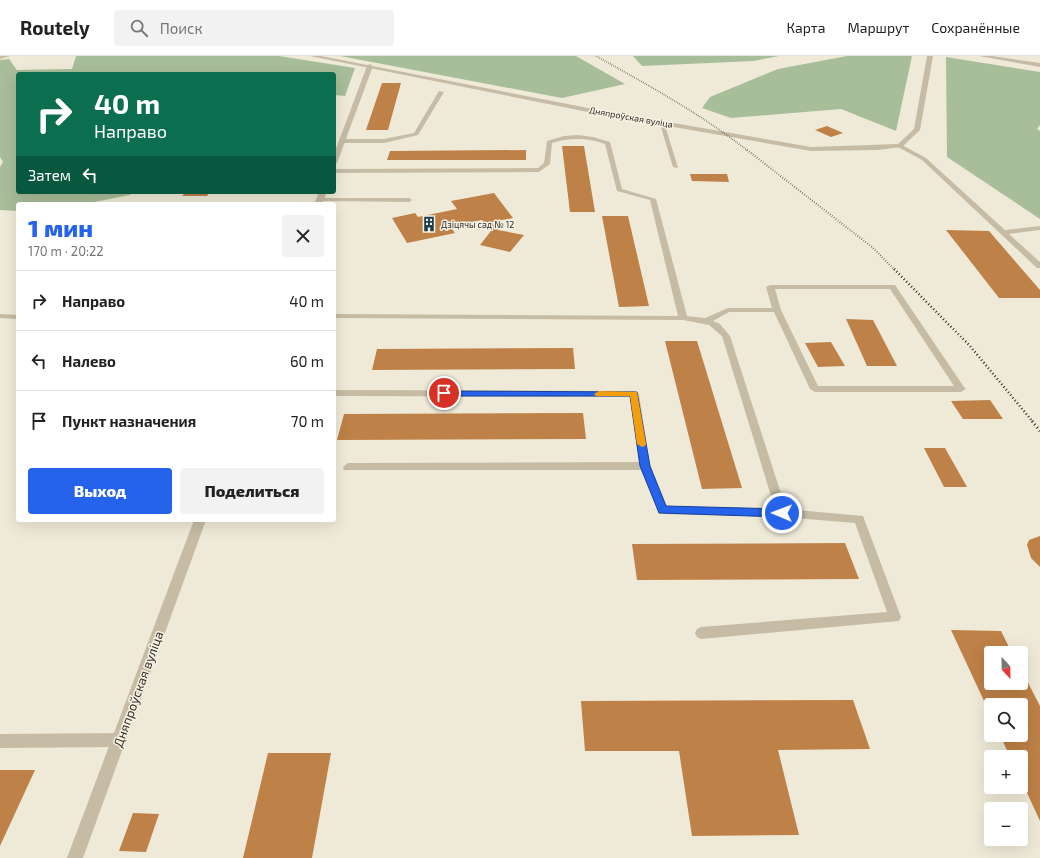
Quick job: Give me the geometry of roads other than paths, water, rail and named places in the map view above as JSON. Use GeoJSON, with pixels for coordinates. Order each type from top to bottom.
{"type":"FeatureCollection","features":[{"type":"Feature","properties":{"kind":"street"},"geometry":{"type":"LineString","coordinates":[[0,57],[7,56]]}},
{"type":"Feature","properties":{"kind":"street","name":"Дняпроўская вуліца"},"geometry":{"type":"LineString","coordinates":[[312,56],[370,66],[588,110],[811,148],[878,148],[900,146]]}},
{"type":"Feature","properties":{"kind":"street"},"geometry":{"type":"LineString","coordinates":[[900,146],[917,130],[930,56]]}},
{"type":"Feature","properties":{"kind":"street"},"geometry":{"type":"LineString","coordinates":[[982,56],[1040,65]]}},
{"type":"Feature","properties":{"kind":"street"},"geometry":{"type":"LineString","coordinates":[[336,158],[370,66]]}},
{"type":"Feature","properties":{"kind":"street","name":"Дняпроўская вуліца"},"geometry":{"type":"LineString","coordinates":[[75,858],[120,740],[199,522]]}},
{"type":"Feature","properties":{"kind":"lane"},"geometry":{"type":"LineString","coordinates":[[342,141],[384,141],[416,134],[441,92]]}},
{"type":"Feature","properties":{"kind":"lane"},"geometry":{"type":"LineString","coordinates":[[661,122],[676,167]]}},
{"type":"Feature","properties":{"kind":"lane"},"geometry":{"type":"LineString","coordinates":[[336,171],[539,170],[547,164],[549,142],[558,139],[579,137],[597,138],[608,143],[618,190],[653,199],[683,318]]}},
{"type":"Feature","properties":{"kind":"lane"},"geometry":{"type":"LineString","coordinates":[[900,146],[924,159],[1005,232],[1040,266]]}},
{"type":"Feature","properties":{"kind":"lane"},"geometry":{"type":"LineString","coordinates":[[319,202],[409,200]]}},
{"type":"Feature","properties":{"kind":"lane"},"geometry":{"type":"LineString","coordinates":[[1005,232],[1040,228]]}},
{"type":"Feature","properties":{"kind":"lane"},"geometry":{"type":"LineString","coordinates":[[770,287],[892,287],[961,389],[815,389],[777,310],[770,287]]}},
{"type":"Feature","properties":{"kind":"lane"},"geometry":{"type":"LineString","coordinates":[[706,321],[728,310],[777,310]]}},
{"type":"Feature","properties":{"kind":"lane"},"geometry":{"type":"LineString","coordinates":[[0,316],[16,317]]}},
{"type":"Feature","properties":{"kind":"lane"},"geometry":{"type":"LineString","coordinates":[[336,316],[683,318],[706,321],[719,326],[726,336],[782,513]]}},
{"type":"Feature","properties":{"kind":"lane"},"geometry":{"type":"LineString","coordinates":[[336,393],[634,394],[645,466],[663,510],[782,513],[859,519],[894,617],[701,632]]}},
{"type":"Feature","properties":{"kind":"lane"},"geometry":{"type":"LineString","coordinates":[[348,467],[645,466]]}},
{"type":"Feature","properties":{"kind":"lane"},"geometry":{"type":"LineString","coordinates":[[0,741],[120,740]]}},
{"type":"Feature","properties":{"kind":"railway"},"geometry":{"type":"LineString","coordinates":[[596,56],[693,112],[748,151]]}},
{"type":"Feature","properties":{"kind":"railway"},"geometry":{"type":"LineString","coordinates":[[747,150],[872,247],[894,269]]}},
{"type":"Feature","properties":{"kind":"railway"},"geometry":{"type":"LineString","coordinates":[[894,269],[970,346],[1033,422]]}},
{"type":"Feature","properties":{"kind":"railway"},"geometry":{"type":"LineString","coordinates":[[1032,421],[1040,431]]}},
{"type":"Feature","properties":{"kind":"place","name":"Дзіцячы сад № 12"},"geometry":{"type":"Point","coordinates":[429,224]}}]}
